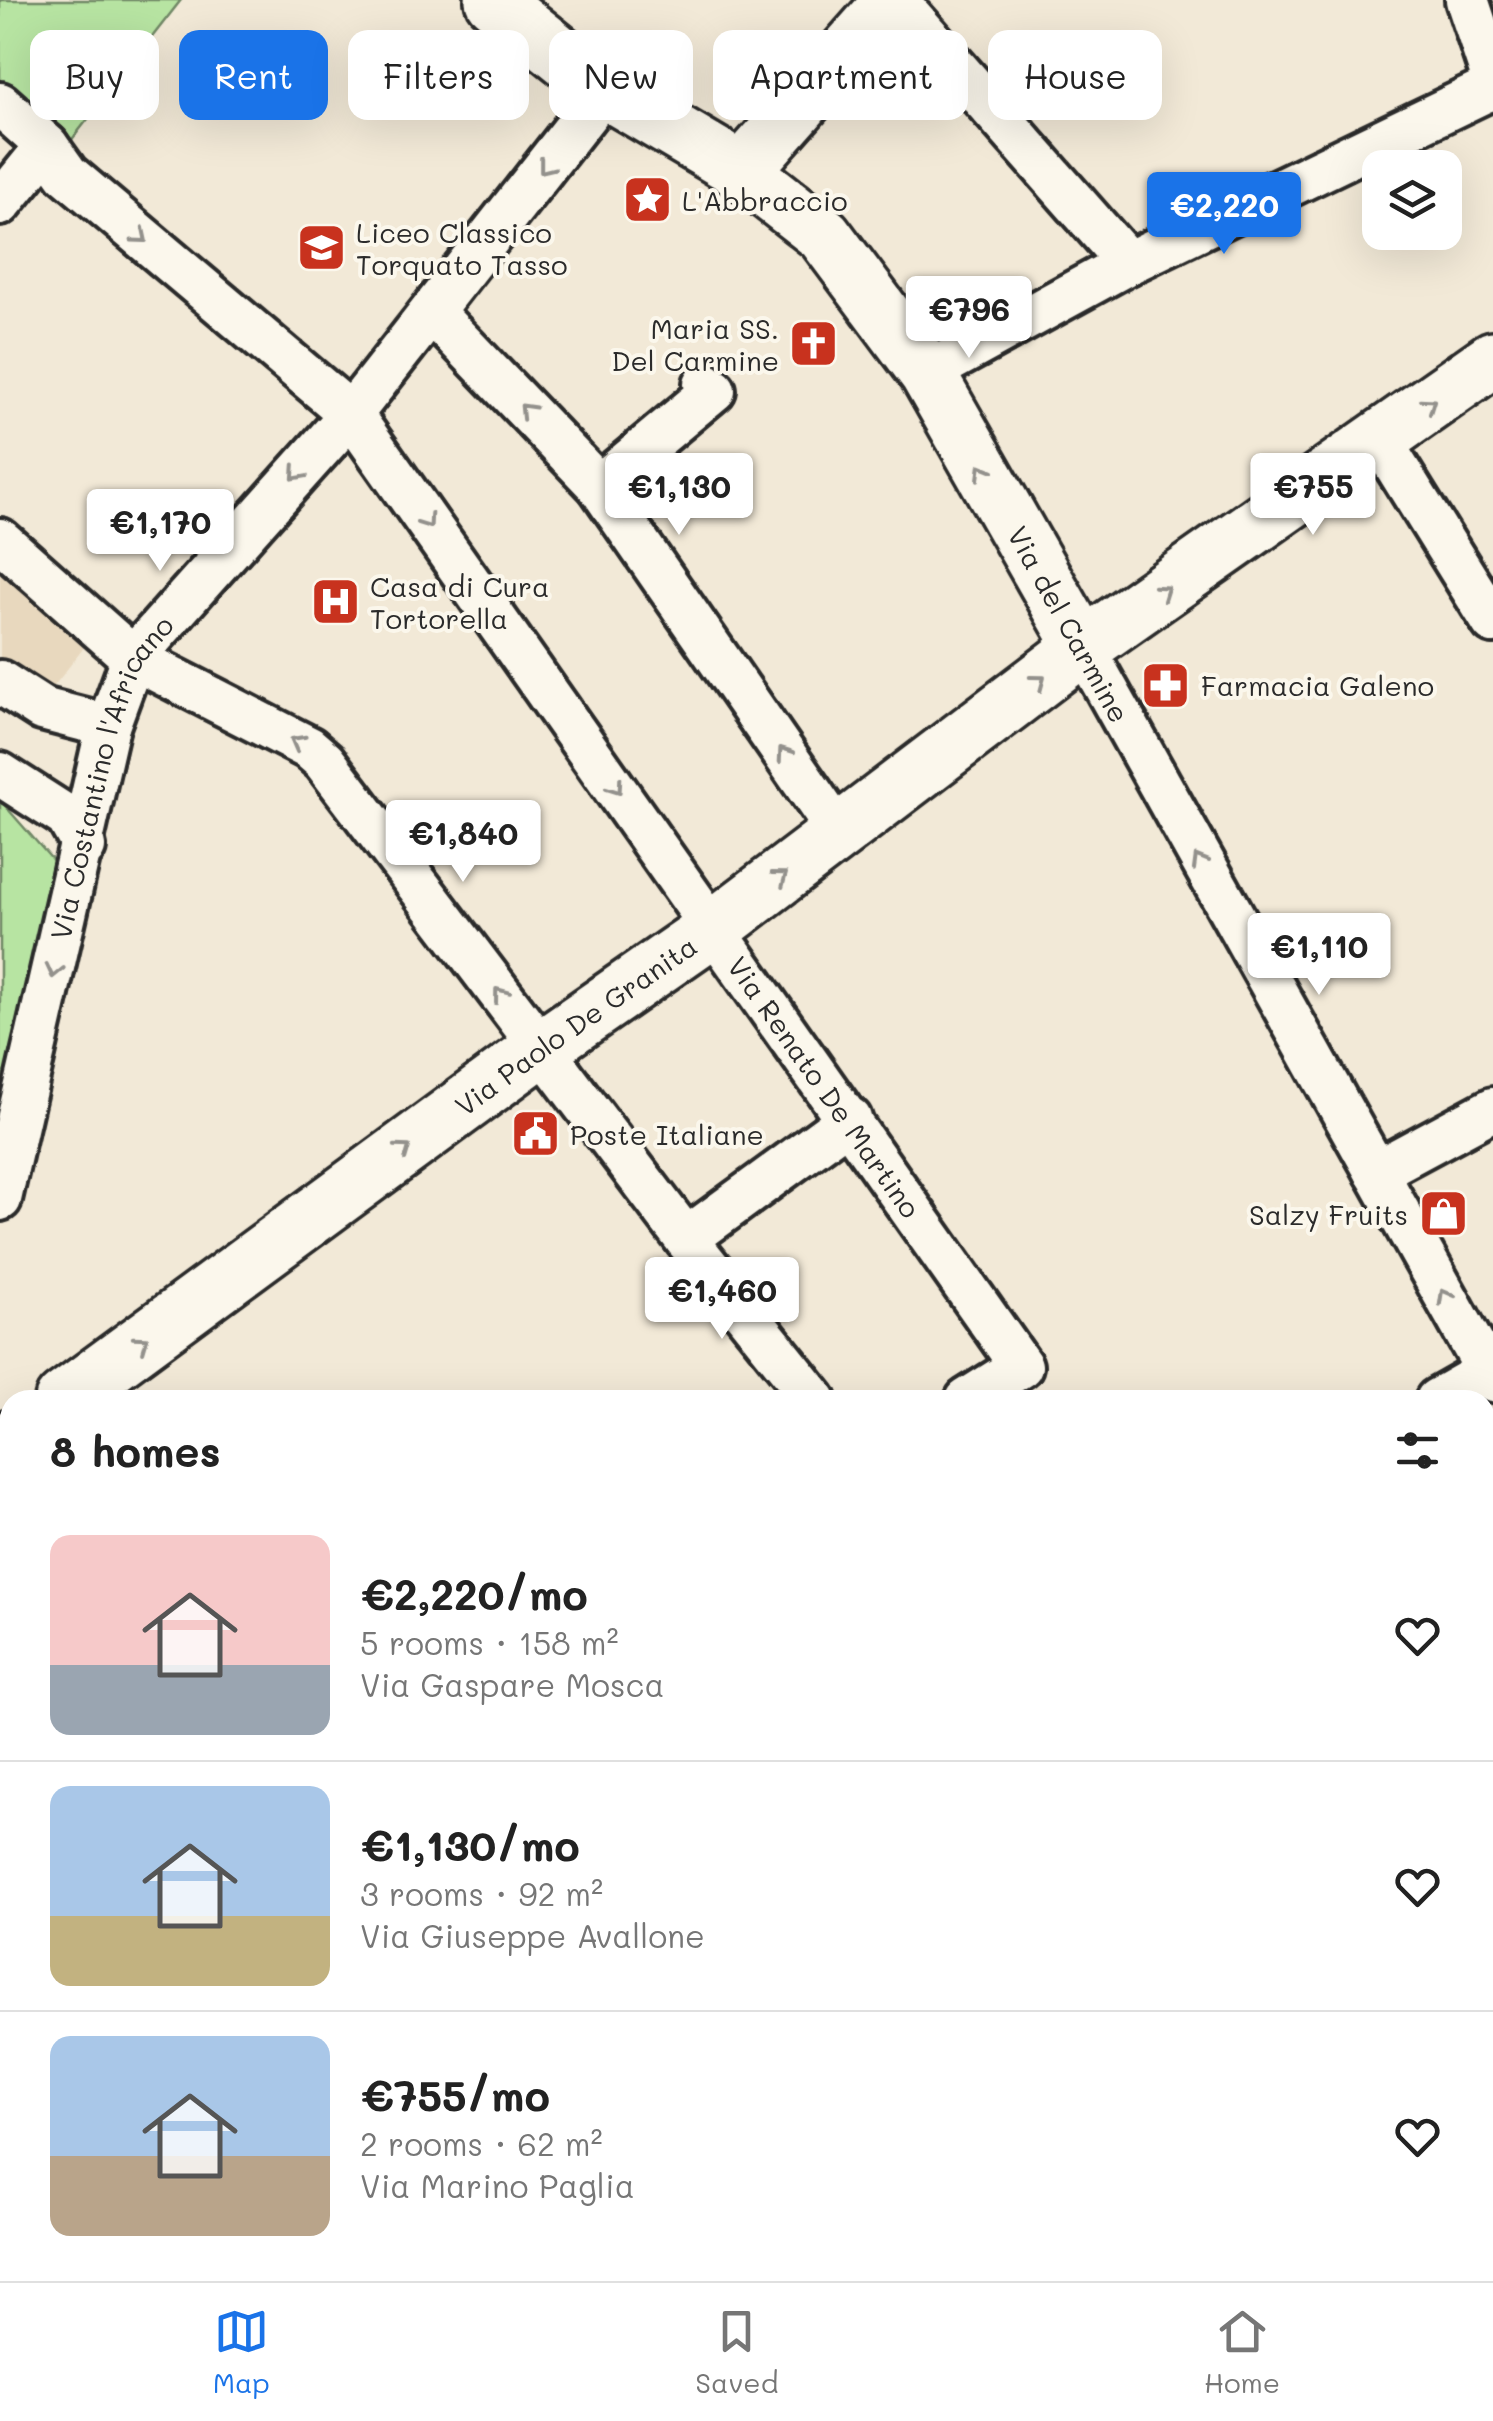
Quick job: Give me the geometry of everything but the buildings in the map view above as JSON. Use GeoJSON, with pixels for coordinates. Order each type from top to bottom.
{"type":"FeatureCollection","features":[{"type":"Feature","properties":{"kind":"street","name":"Via del Carmine"},"geometry":{"type":"LineString","coordinates":[[493,0],[549,45]]}},
{"type":"Feature","properties":{"kind":"street"},"geometry":{"type":"LineString","coordinates":[[742,172],[894,0],[1128,263]]}},
{"type":"Feature","properties":{"kind":"street"},"geometry":{"type":"LineString","coordinates":[[1466,0],[1493,78]]}},
{"type":"Feature","properties":{"kind":"street"},"geometry":{"type":"LineString","coordinates":[[927,372],[1128,263],[1493,87]]}},
{"type":"Feature","properties":{"kind":"street","name":"Via Renato De Martino"},"geometry":{"type":"LineString","coordinates":[[0,104],[57,160],[350,414],[1022,1366],[983,1390]]}},
{"type":"Feature","properties":{"kind":"street","name":"Via Costantino l'Africano"},"geometry":{"type":"LineString","coordinates":[[0,1199],[84,847],[108,726],[133,658],[350,414],[582,120]]}},
{"type":"Feature","properties":{"kind":"street","name":"Via del Carmine"},"geometry":{"type":"LineString","coordinates":[[655,120],[742,172],[824,236],[927,372],[1490,1376]]}},
{"type":"Feature","properties":{"kind":"street"},"geometry":{"type":"LineString","coordinates":[[0,204],[57,160]]}},
{"type":"Feature","properties":{"kind":"street"},"geometry":{"type":"LineString","coordinates":[[432,312],[599,486],[840,833]]}},
{"type":"Feature","properties":{"kind":"street","name":"Via Paolo De Granita"},"geometry":{"type":"LineString","coordinates":[[77,1390],[541,1048],[715,926],[1083,647],[1493,359]]}},
{"type":"Feature","properties":{"kind":"street"},"geometry":{"type":"LineString","coordinates":[[599,486],[710,387]]}},
{"type":"Feature","properties":{"kind":"street"},"geometry":{"type":"LineString","coordinates":[[1380,440],[1493,622]]}},
{"type":"Feature","properties":{"kind":"street"},"geometry":{"type":"LineString","coordinates":[[0,540],[133,658],[310,748],[324,761],[686,1239],[808,1390]]}},
{"type":"Feature","properties":{"kind":"street"},"geometry":{"type":"LineString","coordinates":[[0,682],[42,709],[108,726]]}},
{"type":"Feature","properties":{"kind":"street"},"geometry":{"type":"LineString","coordinates":[[0,774],[67,817],[84,847]]}},
{"type":"Feature","properties":{"kind":"street"},"geometry":{"type":"LineString","coordinates":[[1376,1172],[1493,1109]]}},
{"type":"Feature","properties":{"kind":"street"},"geometry":{"type":"LineString","coordinates":[[686,1239],[850,1118]]}},
{"type":"Feature","properties":{"kind":"street"},"geometry":{"type":"LineString","coordinates":[[1460,1390],[1490,1376]]}},
{"type":"Feature","properties":{"kind":"shaded area"},"geometry":{"type":"Polygon","coordinates":[[[0,549],[99,628],[44,699],[0,663],[0,549]]]}},
{"type":"Feature","properties":{"kind":"green space"},"geometry":{"type":"Polygon","coordinates":[[[0,0],[181,0],[158,30],[30,30],[30,111],[0,87],[0,0]]]}},
{"type":"Feature","properties":{"kind":"green space"},"geometry":{"type":"Polygon","coordinates":[[[42,120],[87,120],[70,142],[42,120]]]}},
{"type":"Feature","properties":{"kind":"green space"},"geometry":{"type":"Polygon","coordinates":[[[0,800],[56,864],[0,1122],[0,800]]]}},
{"type":"Feature","properties":{"kind":"place","name":"L'Abbraccio"},"geometry":{"type":"Point","coordinates":[647,200]}},
{"type":"Feature","properties":{"kind":"place","name":"Liceo Classico Torquato Tasso"},"geometry":{"type":"Point","coordinates":[321,248]}},
{"type":"Feature","properties":{"kind":"place","name":"Maria SS. Del Carmine"},"geometry":{"type":"Point","coordinates":[814,344]}},
{"type":"Feature","properties":{"kind":"place","name":"Casa di Cura Tortorella"},"geometry":{"type":"Point","coordinates":[335,602]}},
{"type":"Feature","properties":{"kind":"place","name":"Farmacia Galeno"},"geometry":{"type":"Point","coordinates":[1166,685]}},
{"type":"Feature","properties":{"kind":"place","name":"Poste Italiane"},"geometry":{"type":"Point","coordinates":[535,1134]}},
{"type":"Feature","properties":{"kind":"place","name":"Salzy Fruits"},"geometry":{"type":"Point","coordinates":[1443,1214]}}]}
